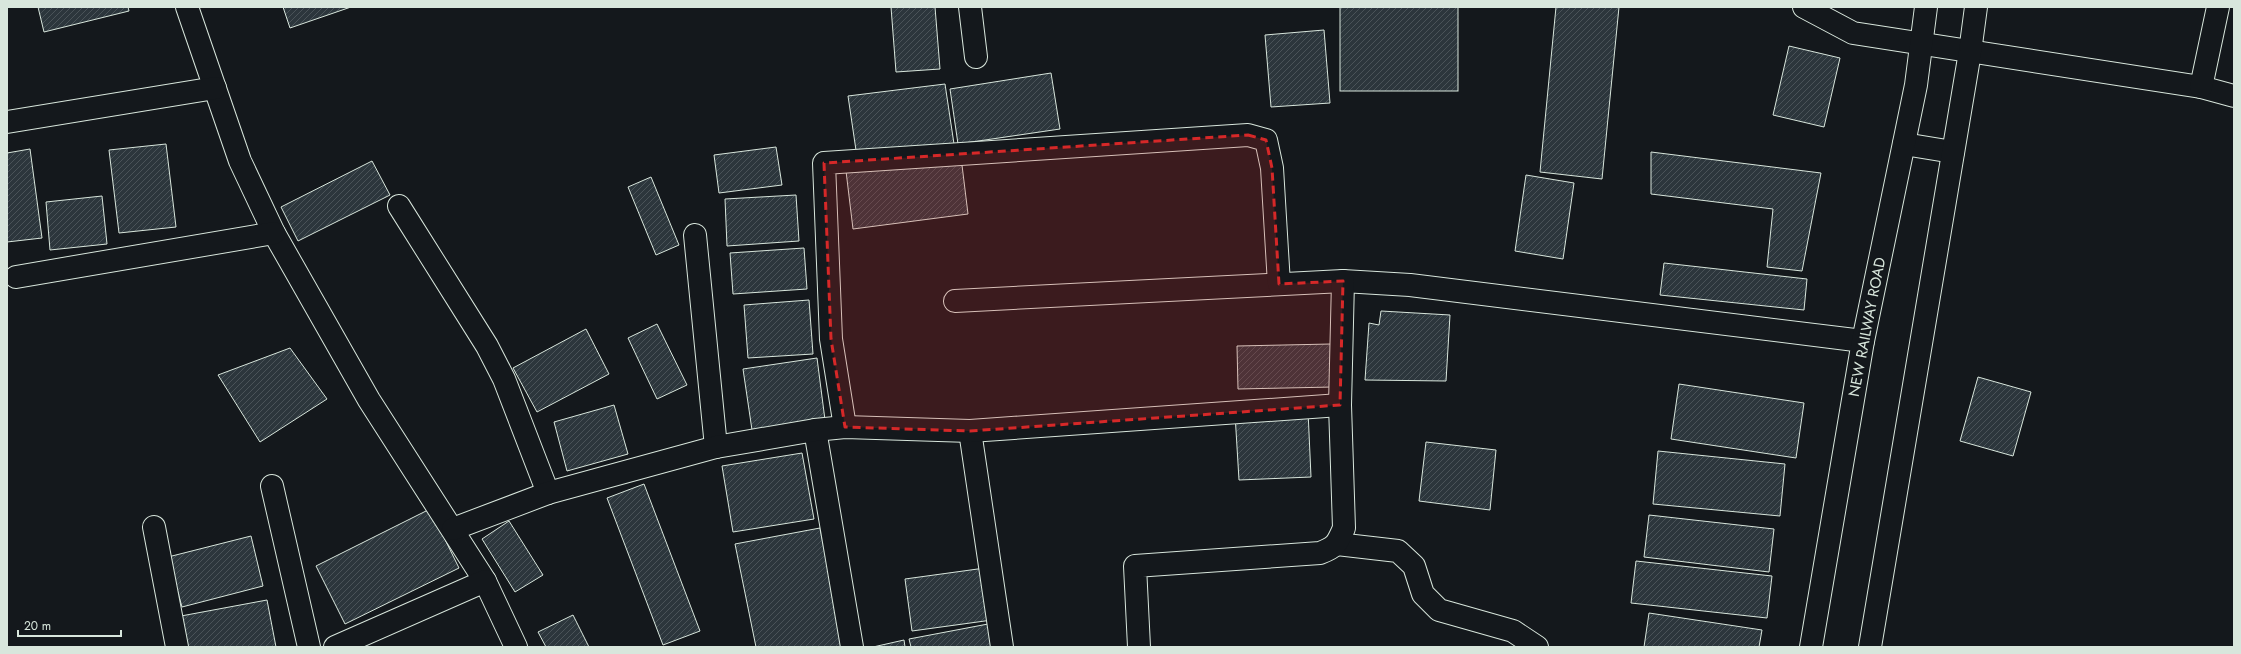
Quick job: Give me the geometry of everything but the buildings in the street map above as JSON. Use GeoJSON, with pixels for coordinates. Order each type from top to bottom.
{"type":"FeatureCollection","features":[{"type":"Feature","properties":{"kind":"street"},"geometry":{"type":"LineString","coordinates":[[187,7],[240,161],[274,233],[369,400],[485,581],[516,647]]}},
{"type":"Feature","properties":{"kind":"street"},"geometry":{"type":"LineString","coordinates":[[970,7],[976,57]]}},
{"type":"Feature","properties":{"kind":"street"},"geometry":{"type":"LineString","coordinates":[[1804,7],[1853,34],[2201,87],[2234,96]]}},
{"type":"Feature","properties":{"kind":"street","name":"NEW RAILWAY ROAD"},"geometry":{"type":"LineString","coordinates":[[1811,647],[1863,341],[1916,85],[1919,45],[1926,7]]}},
{"type":"Feature","properties":{"kind":"street"},"geometry":{"type":"LineString","coordinates":[[1870,647],[1970,52],[1976,7]]}},
{"type":"Feature","properties":{"kind":"street"},"geometry":{"type":"LineString","coordinates":[[2201,87],[2218,7]]}},
{"type":"Feature","properties":{"kind":"street"},"geometry":{"type":"LineString","coordinates":[[7,122],[215,88]]}},
{"type":"Feature","properties":{"kind":"street"},"geometry":{"type":"LineString","coordinates":[[846,427],[831,339],[824,163],[1248,135],[1266,140],[1272,168],[1279,284]]}},
{"type":"Feature","properties":{"kind":"street"},"geometry":{"type":"LineString","coordinates":[[1904,144],[1953,152]]}},
{"type":"Feature","properties":{"kind":"street"},"geometry":{"type":"LineString","coordinates":[[399,206],[487,346],[504,379],[548,493]]}},
{"type":"Feature","properties":{"kind":"street"},"geometry":{"type":"LineString","coordinates":[[16,277],[274,233]]}},
{"type":"Feature","properties":{"kind":"street"},"geometry":{"type":"LineString","coordinates":[[695,235],[716,447]]}},
{"type":"Feature","properties":{"kind":"street"},"geometry":{"type":"LineString","coordinates":[[955,301],[1343,281],[1410,285],[1863,341]]}},
{"type":"Feature","properties":{"kind":"street"},"geometry":{"type":"LineString","coordinates":[[1139,647],[1135,566],[1320,553],[1331,549],[1337,544],[1344,528],[1340,404],[1343,281]]}},
{"type":"Feature","properties":{"kind":"street"},"geometry":{"type":"LineString","coordinates":[[453,529],[548,493],[716,447],[815,430],[846,427],[970,431],[1340,404]]}},
{"type":"Feature","properties":{"kind":"street"},"geometry":{"type":"LineString","coordinates":[[815,430],[852,647]]}},
{"type":"Feature","properties":{"kind":"street"},"geometry":{"type":"LineString","coordinates":[[970,431],[1002,647]]}},
{"type":"Feature","properties":{"kind":"street"},"geometry":{"type":"LineString","coordinates":[[272,486],[309,647]]}},
{"type":"Feature","properties":{"kind":"street"},"geometry":{"type":"LineString","coordinates":[[154,527],[177,647]]}},
{"type":"Feature","properties":{"kind":"street"},"geometry":{"type":"LineString","coordinates":[[1337,544],[1398,551],[1414,566],[1423,594],[1439,610],[1513,631],[1537,647]]}},
{"type":"Feature","properties":{"kind":"street"},"geometry":{"type":"LineString","coordinates":[[335,647],[485,581]]}},
{"type":"Feature","properties":{"kind":"highlighted area"},"geometry":{"type":"Polygon","coordinates":[[[1248,135],[1266,140],[1272,168],[1279,284],[1343,281],[1340,405],[970,431],[845,427],[831,339],[824,163],[1248,135]]]}}]}
